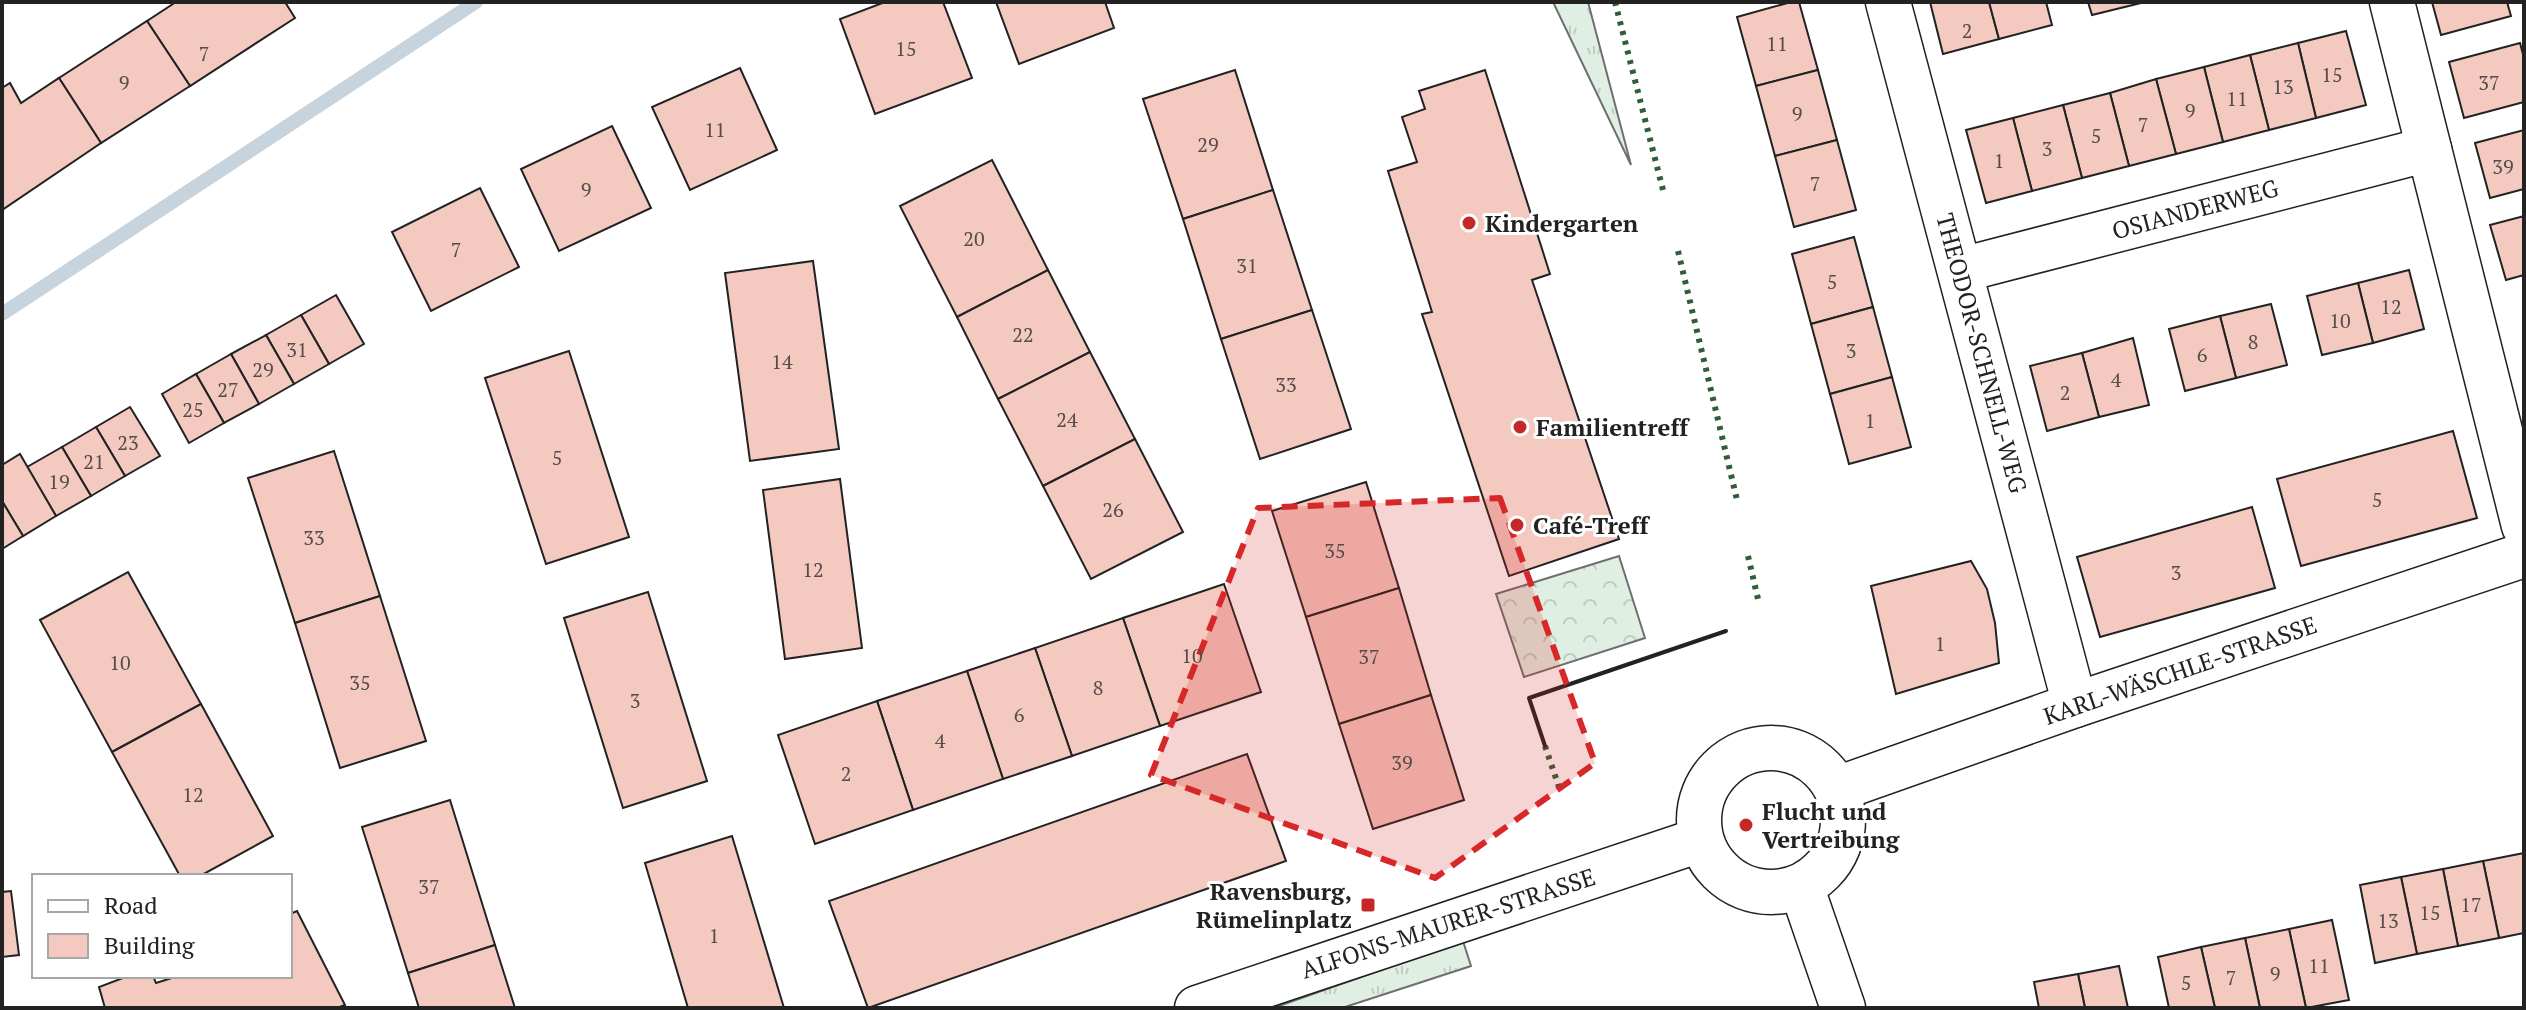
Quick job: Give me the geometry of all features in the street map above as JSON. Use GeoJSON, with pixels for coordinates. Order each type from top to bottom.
{"type":"FeatureCollection","features":[{"type":"Feature","properties":{"kind":"street","name":"THEODOR-SCHNELL-WEG"},"geometry":{"type":"LineString","coordinates":[[1888,2],[2075,705]]}},
{"type":"Feature","properties":{"kind":"street"},"geometry":{"type":"LineString","coordinates":[[2392,2],[2524,526]]}},
{"type":"Feature","properties":{"kind":"street","name":"OSIANDERWEG"},"geometry":{"type":"LineString","coordinates":[[1961,270],[2429,149]]}},
{"type":"Feature","properties":{"kind":"street","name":"KARL-WÄSCHLE-STRASSE"},"geometry":{"type":"LineString","coordinates":[[1837,789],[2075,705],[2524,555]]}},
{"type":"Feature","properties":{"kind":"street"},"geometry":{"type":"LineString","coordinates":[[1770,747],[1788,749],[1806,756],[1824,770],[1837,789],[1843,826],[1839,845],[1817,876],[1801,886],[1779,892],[1756,891],[1735,883],[1720,872],[1700,840],[1697,818],[1702,796],[1712,777],[1728,761],[1747,750],[1770,747]]}},
{"type":"Feature","properties":{"kind":"street","name":"ALFONS-MAURER-STRASSE"},"geometry":{"type":"LineString","coordinates":[[1197,1008],[1700,840]]}},
{"type":"Feature","properties":{"kind":"street"},"geometry":{"type":"LineString","coordinates":[[1801,886],[1843,1008]]}},
{"type":"Feature","properties":{"kind":"highlighted area"},"geometry":{"type":"Polygon","coordinates":[[[1500,498],[1595,763],[1435,878],[1151,775],[1258,508],[1500,498]]]}},
{"type":"Feature","properties":{"kind":"green space"},"geometry":{"type":"Polygon","coordinates":[[[1553,2],[1588,2],[1631,165],[1553,2]]]}},
{"type":"Feature","properties":{"kind":"green space"},"geometry":{"type":"Polygon","coordinates":[[[1619,556],[1645,638],[1524,677],[1496,594],[1619,556]]]}},
{"type":"Feature","properties":{"kind":"green space"},"geometry":{"type":"Polygon","coordinates":[[[1463,941],[1471,966],[1342,1008],[1273,1008],[1463,941]]]}},
{"type":"Feature","properties":{"kind":"building"},"geometry":{"type":"Polygon","coordinates":[[[176,2],[285,2],[295,18],[190,86],[147,21],[176,2]]]}},
{"type":"Feature","properties":{"kind":"building"},"geometry":{"type":"Polygon","coordinates":[[[885,2],[943,2],[972,78],[875,114],[840,19],[885,2]]]}},
{"type":"Feature","properties":{"kind":"building"},"geometry":{"type":"Polygon","coordinates":[[[996,2],[1105,2],[1114,28],[1019,64],[996,2]]]}},
{"type":"Feature","properties":{"kind":"building"},"geometry":{"type":"Polygon","coordinates":[[[1799,2],[1818,70],[1756,86],[1737,17],[1799,2]]]}},
{"type":"Feature","properties":{"kind":"building"},"geometry":{"type":"Polygon","coordinates":[[[1930,2],[1989,2],[1999,39],[1943,54],[1930,2]]]}},
{"type":"Feature","properties":{"kind":"building"},"geometry":{"type":"Polygon","coordinates":[[[1989,2],[2046,2],[2052,25],[1999,39],[1989,2]]]}},
{"type":"Feature","properties":{"kind":"building"},"geometry":{"type":"Polygon","coordinates":[[[2088,2],[2145,2],[2092,15],[2088,2]]]}},
{"type":"Feature","properties":{"kind":"building"},"geometry":{"type":"Polygon","coordinates":[[[2432,2],[2507,2],[2511,16],[2441,35],[2432,2]]]}},
{"type":"Feature","properties":{"kind":"building"},"geometry":{"type":"Polygon","coordinates":[[[147,21],[190,86],[101,143],[59,78],[147,21]]]}},
{"type":"Feature","properties":{"kind":"building"},"geometry":{"type":"Polygon","coordinates":[[[2346,31],[2366,105],[2316,118],[2298,43],[2346,31]]]}},
{"type":"Feature","properties":{"kind":"building"},"geometry":{"type":"Polygon","coordinates":[[[2298,43],[2316,118],[2269,130],[2250,55],[2298,43]]]}},
{"type":"Feature","properties":{"kind":"building"},"geometry":{"type":"Polygon","coordinates":[[[2520,43],[2524,58],[2524,102],[2464,118],[2449,62],[2520,43]]]}},
{"type":"Feature","properties":{"kind":"building"},"geometry":{"type":"Polygon","coordinates":[[[2250,55],[2269,130],[2223,142],[2204,67],[2250,55]]]}},
{"type":"Feature","properties":{"kind":"building"},"geometry":{"type":"Polygon","coordinates":[[[2204,67],[2223,142],[2176,154],[2156,79],[2204,67]]]}},
{"type":"Feature","properties":{"kind":"building"},"geometry":{"type":"Polygon","coordinates":[[[740,68],[777,150],[690,190],[652,107],[740,68]]]}},
{"type":"Feature","properties":{"kind":"building"},"geometry":{"type":"Polygon","coordinates":[[[1235,70],[1273,190],[1183,219],[1143,99],[1235,70]]]}},
{"type":"Feature","properties":{"kind":"building"},"geometry":{"type":"Polygon","coordinates":[[[1485,70],[1550,274],[1532,280],[1619,539],[1509,576],[1422,314],[1432,312],[1388,171],[1417,162],[1402,117],[1425,109],[1419,91],[1485,70]]]}},
{"type":"Feature","properties":{"kind":"building"},"geometry":{"type":"Polygon","coordinates":[[[1818,70],[1837,140],[1775,156],[1756,86],[1818,70]]]}},
{"type":"Feature","properties":{"kind":"building"},"geometry":{"type":"Polygon","coordinates":[[[59,78],[101,143],[2,210],[2,88],[10,83],[21,103],[59,78]]]}},
{"type":"Feature","properties":{"kind":"building"},"geometry":{"type":"Polygon","coordinates":[[[2156,79],[2176,154],[2129,166],[2110,93],[2156,79]]]}},
{"type":"Feature","properties":{"kind":"building"},"geometry":{"type":"Polygon","coordinates":[[[2110,93],[2129,166],[2082,178],[2063,105],[2110,93]]]}},
{"type":"Feature","properties":{"kind":"building"},"geometry":{"type":"Polygon","coordinates":[[[2063,105],[2082,178],[2032,191],[2013,118],[2063,105]]]}},
{"type":"Feature","properties":{"kind":"building"},"geometry":{"type":"Polygon","coordinates":[[[2013,118],[2032,191],[1986,203],[1966,130],[2013,118]]]}},
{"type":"Feature","properties":{"kind":"building"},"geometry":{"type":"Polygon","coordinates":[[[612,126],[651,208],[559,251],[521,169],[612,126]]]}},
{"type":"Feature","properties":{"kind":"building"},"geometry":{"type":"Polygon","coordinates":[[[2524,130],[2524,189],[2490,198],[2475,143],[2524,130]]]}},
{"type":"Feature","properties":{"kind":"building"},"geometry":{"type":"Polygon","coordinates":[[[1837,140],[1856,210],[1794,227],[1775,156],[1837,140]]]}},
{"type":"Feature","properties":{"kind":"building"},"geometry":{"type":"Polygon","coordinates":[[[992,160],[1048,270],[957,317],[900,206],[992,160]]]}},
{"type":"Feature","properties":{"kind":"building"},"geometry":{"type":"Polygon","coordinates":[[[480,188],[519,267],[431,311],[392,232],[480,188]]]}},
{"type":"Feature","properties":{"kind":"building"},"geometry":{"type":"Polygon","coordinates":[[[1273,190],[1312,310],[1221,339],[1183,219],[1273,190]]]}},
{"type":"Feature","properties":{"kind":"building"},"geometry":{"type":"Polygon","coordinates":[[[2524,216],[2524,275],[2506,280],[2490,225],[2524,216]]]}},
{"type":"Feature","properties":{"kind":"building"},"geometry":{"type":"Polygon","coordinates":[[[1854,237],[1873,307],[1811,324],[1792,254],[1854,237]]]}},
{"type":"Feature","properties":{"kind":"building"},"geometry":{"type":"Polygon","coordinates":[[[813,261],[839,449],[750,461],[725,273],[813,261]]]}},
{"type":"Feature","properties":{"kind":"building"},"geometry":{"type":"Polygon","coordinates":[[[1048,270],[1090,352],[998,399],[957,317],[1048,270]]]}},
{"type":"Feature","properties":{"kind":"building"},"geometry":{"type":"Polygon","coordinates":[[[2409,270],[2424,329],[2373,343],[2358,283],[2409,270]]]}},
{"type":"Feature","properties":{"kind":"building"},"geometry":{"type":"Polygon","coordinates":[[[2358,283],[2373,343],[2322,355],[2307,296],[2358,283]]]}},
{"type":"Feature","properties":{"kind":"building"},"geometry":{"type":"Polygon","coordinates":[[[336,295],[364,344],[329,364],[301,315],[336,295]]]}},
{"type":"Feature","properties":{"kind":"building"},"geometry":{"type":"Polygon","coordinates":[[[2271,304],[2287,365],[2236,378],[2220,316],[2271,304]]]}},
{"type":"Feature","properties":{"kind":"building"},"geometry":{"type":"Polygon","coordinates":[[[1873,307],[1892,377],[1830,394],[1811,324],[1873,307]]]}},
{"type":"Feature","properties":{"kind":"building"},"geometry":{"type":"Polygon","coordinates":[[[1312,310],[1351,429],[1260,459],[1221,339],[1312,310]]]}},
{"type":"Feature","properties":{"kind":"building"},"geometry":{"type":"Polygon","coordinates":[[[301,315],[329,364],[294,384],[266,335],[301,315]]]}},
{"type":"Feature","properties":{"kind":"building"},"geometry":{"type":"Polygon","coordinates":[[[2220,316],[2236,378],[2185,391],[2169,329],[2220,316]]]}},
{"type":"Feature","properties":{"kind":"building"},"geometry":{"type":"Polygon","coordinates":[[[266,335],[294,384],[259,404],[231,354],[266,335]]]}},
{"type":"Feature","properties":{"kind":"building"},"geometry":{"type":"Polygon","coordinates":[[[2133,338],[2149,405],[2099,417],[2082,353],[2133,338]]]}},
{"type":"Feature","properties":{"kind":"building"},"geometry":{"type":"Polygon","coordinates":[[[569,351],[629,537],[546,564],[485,378],[569,351]]]}},
{"type":"Feature","properties":{"kind":"building"},"geometry":{"type":"Polygon","coordinates":[[[1090,352],[1135,439],[1043,486],[998,399],[1090,352]]]}},
{"type":"Feature","properties":{"kind":"building"},"geometry":{"type":"Polygon","coordinates":[[[2082,353],[2099,417],[2047,431],[2030,366],[2082,353]]]}},
{"type":"Feature","properties":{"kind":"building"},"geometry":{"type":"Polygon","coordinates":[[[231,354],[259,404],[224,423],[196,374],[231,354]]]}},
{"type":"Feature","properties":{"kind":"building"},"geometry":{"type":"Polygon","coordinates":[[[196,374],[224,423],[189,443],[162,394],[196,374]]]}},
{"type":"Feature","properties":{"kind":"building"},"geometry":{"type":"Polygon","coordinates":[[[1892,377],[1911,447],[1849,464],[1830,394],[1892,377]]]}},
{"type":"Feature","properties":{"kind":"building"},"geometry":{"type":"Polygon","coordinates":[[[130,407],[160,456],[125,476],[96,427],[130,407]]]}},
{"type":"Feature","properties":{"kind":"building"},"geometry":{"type":"Polygon","coordinates":[[[96,427],[125,476],[91,496],[62,447],[96,427]]]}},
{"type":"Feature","properties":{"kind":"building"},"geometry":{"type":"Polygon","coordinates":[[[2453,431],[2477,518],[2301,566],[2277,479],[2453,431]]]}},
{"type":"Feature","properties":{"kind":"building"},"geometry":{"type":"Polygon","coordinates":[[[1135,439],[1183,532],[1091,579],[1043,486],[1135,439]]]}},
{"type":"Feature","properties":{"kind":"building"},"geometry":{"type":"Polygon","coordinates":[[[62,447],[91,496],[56,516],[27,467],[62,447]]]}},
{"type":"Feature","properties":{"kind":"building"},"geometry":{"type":"Polygon","coordinates":[[[334,451],[380,596],[295,623],[248,478],[334,451]]]}},
{"type":"Feature","properties":{"kind":"building"},"geometry":{"type":"Polygon","coordinates":[[[20,454],[56,516],[23,536],[2,501],[2,465],[20,454]]]}},
{"type":"Feature","properties":{"kind":"building"},"geometry":{"type":"Polygon","coordinates":[[[840,479],[862,648],[785,659],[763,490],[840,479]]]}},
{"type":"Feature","properties":{"kind":"building"},"geometry":{"type":"Polygon","coordinates":[[[1366,482],[1399,588],[1306,617],[1272,511],[1366,482]]]}},
{"type":"Feature","properties":{"kind":"building"},"geometry":{"type":"Polygon","coordinates":[[[2,501],[23,536],[2,549],[2,501]]]}},
{"type":"Feature","properties":{"kind":"building"},"geometry":{"type":"Polygon","coordinates":[[[2252,507],[2275,588],[2100,637],[2077,557],[2252,507]]]}},
{"type":"Feature","properties":{"kind":"building"},"geometry":{"type":"Polygon","coordinates":[[[1971,561],[1987,589],[1995,623],[1999,663],[1896,694],[1871,586],[1971,561]]]}},
{"type":"Feature","properties":{"kind":"building"},"geometry":{"type":"Polygon","coordinates":[[[128,572],[201,704],[112,752],[40,620],[128,572]]]}},
{"type":"Feature","properties":{"kind":"building"},"geometry":{"type":"Polygon","coordinates":[[[1224,584],[1261,692],[1160,726],[1123,618],[1224,584]]]}},
{"type":"Feature","properties":{"kind":"building"},"geometry":{"type":"Polygon","coordinates":[[[1399,588],[1431,695],[1339,724],[1306,617],[1399,588]]]}},
{"type":"Feature","properties":{"kind":"building"},"geometry":{"type":"Polygon","coordinates":[[[648,592],[707,781],[623,808],[564,618],[648,592]]]}},
{"type":"Feature","properties":{"kind":"building"},"geometry":{"type":"Polygon","coordinates":[[[380,596],[426,741],[340,768],[295,623],[380,596]]]}},
{"type":"Feature","properties":{"kind":"building"},"geometry":{"type":"Polygon","coordinates":[[[1123,618],[1160,726],[1072,756],[1035,648],[1123,618]]]}},
{"type":"Feature","properties":{"kind":"building"},"geometry":{"type":"Polygon","coordinates":[[[1035,648],[1072,756],[1003,779],[967,671],[1035,648]]]}},
{"type":"Feature","properties":{"kind":"building"},"geometry":{"type":"Polygon","coordinates":[[[967,671],[1003,779],[913,810],[877,701],[967,671]]]}},
{"type":"Feature","properties":{"kind":"building"},"geometry":{"type":"Polygon","coordinates":[[[1431,695],[1464,800],[1373,829],[1339,724],[1431,695]]]}},
{"type":"Feature","properties":{"kind":"building"},"geometry":{"type":"Polygon","coordinates":[[[877,701],[913,810],[815,844],[778,735],[877,701]]]}},
{"type":"Feature","properties":{"kind":"building"},"geometry":{"type":"Polygon","coordinates":[[[201,704],[273,836],[204,874],[179,874],[112,752],[201,704]]]}},
{"type":"Feature","properties":{"kind":"building"},"geometry":{"type":"Polygon","coordinates":[[[1247,754],[1286,861],[868,1008],[829,901],[1247,754]]]}},
{"type":"Feature","properties":{"kind":"building"},"geometry":{"type":"Polygon","coordinates":[[[450,800],[495,945],[408,973],[362,827],[450,800]]]}},
{"type":"Feature","properties":{"kind":"building"},"geometry":{"type":"Polygon","coordinates":[[[732,836],[784,1008],[688,1008],[645,863],[732,836]]]}},
{"type":"Feature","properties":{"kind":"building"},"geometry":{"type":"Polygon","coordinates":[[[2524,853],[2524,933],[2499,938],[2483,861],[2524,853]]]}},
{"type":"Feature","properties":{"kind":"building"},"geometry":{"type":"Polygon","coordinates":[[[2483,861],[2499,938],[2458,946],[2443,869],[2483,861]]]}},
{"type":"Feature","properties":{"kind":"building"},"geometry":{"type":"Polygon","coordinates":[[[2443,869],[2458,946],[2417,954],[2401,877],[2443,869]]]}},
{"type":"Feature","properties":{"kind":"building"},"geometry":{"type":"Polygon","coordinates":[[[2401,877],[2417,954],[2375,963],[2360,885],[2401,877]]]}},
{"type":"Feature","properties":{"kind":"building"},"geometry":{"type":"Polygon","coordinates":[[[11,891],[19,955],[2,957],[2,892],[11,891]]]}},
{"type":"Feature","properties":{"kind":"building"},"geometry":{"type":"Polygon","coordinates":[[[297,911],[345,1005],[337,1008],[105,1008],[99,987],[123,978],[154,978],[156,983],[172,978],[292,978],[292,913],[297,911]]]}},
{"type":"Feature","properties":{"kind":"building"},"geometry":{"type":"Polygon","coordinates":[[[2332,920],[2349,1000],[2306,1008],[2289,929],[2332,920]]]}},
{"type":"Feature","properties":{"kind":"building"},"geometry":{"type":"Polygon","coordinates":[[[2289,929],[2306,1008],[2260,1008],[2245,938],[2289,929]]]}},
{"type":"Feature","properties":{"kind":"building"},"geometry":{"type":"Polygon","coordinates":[[[2245,938],[2260,1008],[2215,1008],[2201,947],[2245,938]]]}},
{"type":"Feature","properties":{"kind":"building"},"geometry":{"type":"Polygon","coordinates":[[[495,945],[515,1008],[419,1008],[408,973],[495,945]]]}},
{"type":"Feature","properties":{"kind":"building"},"geometry":{"type":"Polygon","coordinates":[[[2201,947],[2215,1008],[2169,1008],[2158,957],[2201,947]]]}},
{"type":"Feature","properties":{"kind":"building"},"geometry":{"type":"Polygon","coordinates":[[[2119,966],[2128,1008],[2085,1008],[2078,974],[2119,966]]]}},
{"type":"Feature","properties":{"kind":"building"},"geometry":{"type":"Polygon","coordinates":[[[2078,974],[2085,1008],[2039,1008],[2034,982],[2078,974]]]}},
{"type":"Feature","properties":{"kind":"waterway"},"geometry":{"type":"LineString","coordinates":[[2,314],[476,2]]}},
{"type":"Feature","properties":{"kind":"hedge"},"geometry":{"type":"LineString","coordinates":[[1615,2],[1663,190]]}},
{"type":"Feature","properties":{"kind":"hedge"},"geometry":{"type":"LineString","coordinates":[[1678,251],[1737,500]]}},
{"type":"Feature","properties":{"kind":"hedge"},"geometry":{"type":"LineString","coordinates":[[1748,556],[1758,599]]}},
{"type":"Feature","properties":{"kind":"hedge"},"geometry":{"type":"LineString","coordinates":[[1545,746],[1561,793]]}},
{"type":"Feature","properties":{"kind":"wall"},"geometry":{"type":"LineString","coordinates":[[1545,746],[1529,698],[1726,631]]}},
{"type":"Feature","properties":{"kind":"place","name":"Kindergarten"},"geometry":{"type":"Point","coordinates":[1469,223]}},
{"type":"Feature","properties":{"kind":"place","name":"Familientreff"},"geometry":{"type":"Point","coordinates":[1520,427]}},
{"type":"Feature","properties":{"kind":"place","name":"Café-Treff"},"geometry":{"type":"Point","coordinates":[1517,525]}},
{"type":"Feature","properties":{"kind":"place","name":"Flucht und Vertreibung"},"geometry":{"type":"Point","coordinates":[1746,825]}},
{"type":"Feature","properties":{"kind":"place","name":"Ravensburg, Rümelinplatz"},"geometry":{"type":"Point","coordinates":[1368,905]}}]}
